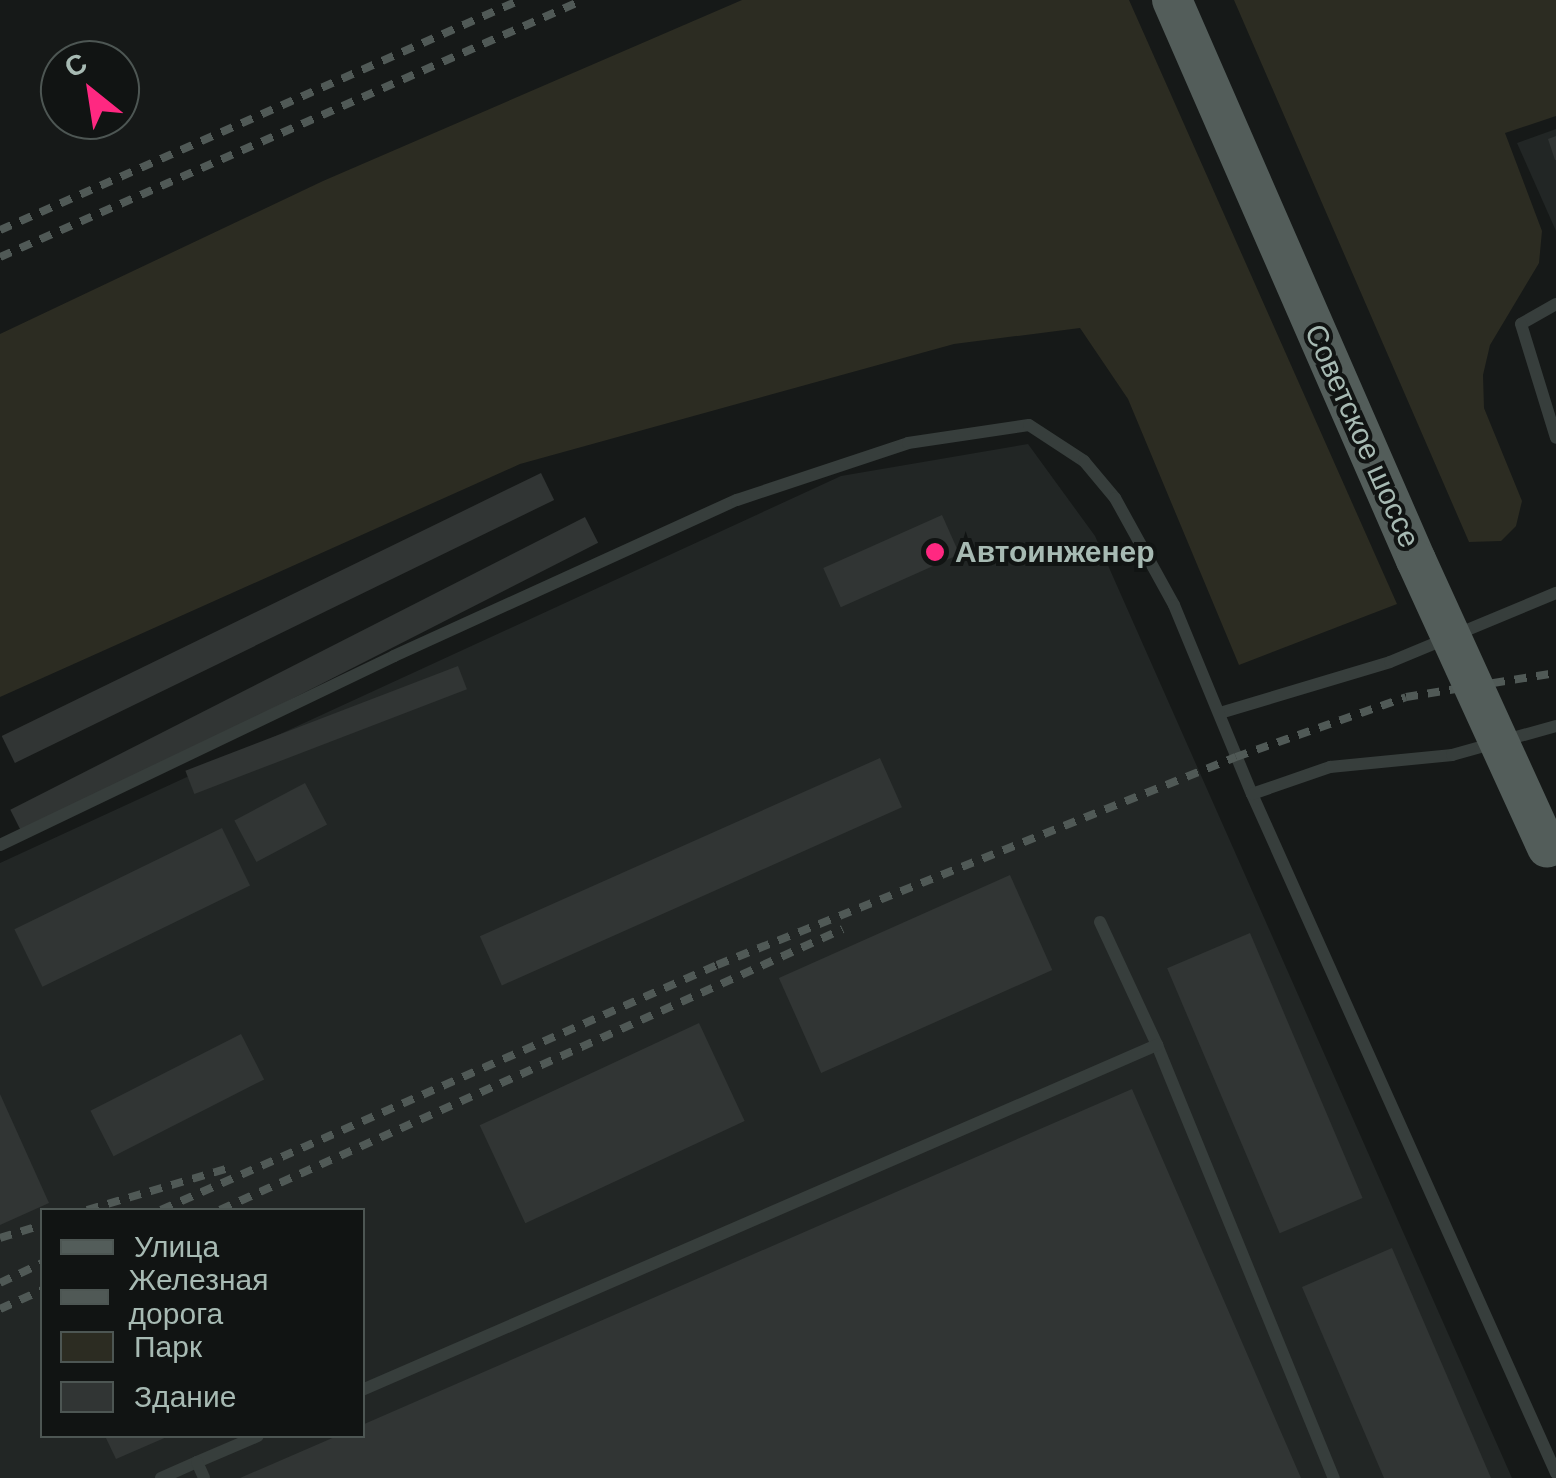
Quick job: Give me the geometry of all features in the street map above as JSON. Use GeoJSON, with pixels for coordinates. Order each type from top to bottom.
{"type":"FeatureCollection","features":[{"type":"Feature","properties":{"kind":"main road","name":"Советское шоссе"},"geometry":{"type":"LineString","coordinates":[[1172,0],[1416,560],[1551,858]]}},
{"type":"Feature","properties":{"kind":"lane"},"geometry":{"type":"LineString","coordinates":[[1556,304],[1520,324],[1551,395],[1556,438]]}},
{"type":"Feature","properties":{"kind":"lane"},"geometry":{"type":"LineString","coordinates":[[0,844],[394,656],[737,500],[908,443],[1028,425],[1084,461],[1115,498],[1174,606],[1252,794],[1556,1473]]}},
{"type":"Feature","properties":{"kind":"lane"},"geometry":{"type":"LineString","coordinates":[[1220,713],[1390,662],[1556,593]]}},
{"type":"Feature","properties":{"kind":"lane"},"geometry":{"type":"LineString","coordinates":[[1252,794],[1330,766],[1452,755],[1556,726]]}},
{"type":"Feature","properties":{"kind":"lane"},"geometry":{"type":"LineString","coordinates":[[1100,922],[1157,1045],[1334,1478]]}},
{"type":"Feature","properties":{"kind":"lane"},"geometry":{"type":"LineString","coordinates":[[365,1389],[1157,1045]]}},
{"type":"Feature","properties":{"kind":"lane"},"geometry":{"type":"LineString","coordinates":[[161,1478],[253,1438]]}},
{"type":"Feature","properties":{"kind":"lane"},"geometry":{"type":"LineString","coordinates":[[197,1462],[204,1478]]}},
{"type":"Feature","properties":{"kind":"shaded area"},"geometry":{"type":"Polygon","coordinates":[[[1556,129],[1556,231],[1517,143],[1556,129]]]}},
{"type":"Feature","properties":{"kind":"shaded area"},"geometry":{"type":"Polygon","coordinates":[[[1028,444],[1095,536],[1512,1478],[0,1478],[0,863],[841,476],[1028,444]]]}},
{"type":"Feature","properties":{"kind":"green space"},"geometry":{"type":"Polygon","coordinates":[[[742,0],[1129,0],[1397,604],[1239,665],[1128,399],[1080,328],[954,344],[520,464],[0,697],[0,334],[323,181],[742,0]]]}},
{"type":"Feature","properties":{"kind":"green space"},"geometry":{"type":"Polygon","coordinates":[[[1234,0],[1556,0],[1556,116],[1505,133],[1542,231],[1539,263],[1490,345],[1483,375],[1484,408],[1522,501],[1516,526],[1501,541],[1469,542],[1234,0]]]}},
{"type":"Feature","properties":{"kind":"building"},"geometry":{"type":"Polygon","coordinates":[[[1556,136],[1556,160],[1555,160],[1548,139],[1556,136]]]}},
{"type":"Feature","properties":{"kind":"building"},"geometry":{"type":"Polygon","coordinates":[[[541,473],[554,500],[15,763],[2,736],[541,473]]]}},
{"type":"Feature","properties":{"kind":"building"},"geometry":{"type":"Polygon","coordinates":[[[942,515],[959,554],[841,607],[823,568],[942,515]]]}},
{"type":"Feature","properties":{"kind":"building"},"geometry":{"type":"Polygon","coordinates":[[[585,517],[598,543],[23,836],[10,810],[585,517]]]}},
{"type":"Feature","properties":{"kind":"building"},"geometry":{"type":"Polygon","coordinates":[[[458,666],[467,689],[194,794],[185,771],[458,666]]]}},
{"type":"Feature","properties":{"kind":"building"},"geometry":{"type":"Polygon","coordinates":[[[880,758],[902,807],[502,985],[480,936],[880,758]]]}},
{"type":"Feature","properties":{"kind":"building"},"geometry":{"type":"Polygon","coordinates":[[[305,783],[327,824],[256,862],[234,821],[305,783]]]}},
{"type":"Feature","properties":{"kind":"building"},"geometry":{"type":"Polygon","coordinates":[[[222,828],[250,886],[42,987],[14,929],[222,828]]]}},
{"type":"Feature","properties":{"kind":"building"},"geometry":{"type":"Polygon","coordinates":[[[1010,875],[1052,970],[821,1073],[779,978],[1010,875]]]}},
{"type":"Feature","properties":{"kind":"building"},"geometry":{"type":"Polygon","coordinates":[[[1250,933],[1363,1198],[1280,1233],[1167,968],[1250,933]]]}},
{"type":"Feature","properties":{"kind":"building"},"geometry":{"type":"Polygon","coordinates":[[[699,1023],[745,1121],[525,1223],[480,1125],[699,1023]]]}},
{"type":"Feature","properties":{"kind":"building"},"geometry":{"type":"Polygon","coordinates":[[[241,1034],[264,1079],[114,1156],[90,1111],[241,1034]]]}},
{"type":"Feature","properties":{"kind":"building"},"geometry":{"type":"Polygon","coordinates":[[[1132,1089],[1301,1478],[240,1478],[332,1438],[365,1438],[365,1424],[1132,1089]]]}},
{"type":"Feature","properties":{"kind":"building"},"geometry":{"type":"Polygon","coordinates":[[[0,1094],[49,1203],[0,1225],[0,1094]]]}},
{"type":"Feature","properties":{"kind":"building"},"geometry":{"type":"Polygon","coordinates":[[[1392,1248],[1491,1478],[1384,1478],[1302,1287],[1392,1248]]]}},
{"type":"Feature","properties":{"kind":"building"},"geometry":{"type":"Polygon","coordinates":[[[106,1438],[164,1438],[116,1459],[106,1438]]]}},
{"type":"Feature","properties":{"kind":"railway"},"geometry":{"type":"LineString","coordinates":[[0,230],[520,0]]}},
{"type":"Feature","properties":{"kind":"railway"},"geometry":{"type":"LineString","coordinates":[[0,257],[583,0]]}},
{"type":"Feature","properties":{"kind":"railway"},"geometry":{"type":"LineString","coordinates":[[166,1208],[717,965],[1236,757],[1406,697],[1556,673]]}},
{"type":"Feature","properties":{"kind":"railway"},"geometry":{"type":"LineString","coordinates":[[224,1208],[843,929]]}},
{"type":"Feature","properties":{"kind":"railway"},"geometry":{"type":"LineString","coordinates":[[94,1208],[229,1168]]}},
{"type":"Feature","properties":{"kind":"railway"},"geometry":{"type":"LineString","coordinates":[[0,1238],[40,1226]]}},
{"type":"Feature","properties":{"kind":"railway"},"geometry":{"type":"LineString","coordinates":[[0,1283],[40,1264]]}},
{"type":"Feature","properties":{"kind":"railway"},"geometry":{"type":"LineString","coordinates":[[0,1309],[40,1291]]}},
{"type":"Feature","properties":{"kind":"place","name":"Автоинженер"},"geometry":{"type":"Point","coordinates":[935,552]}}]}
